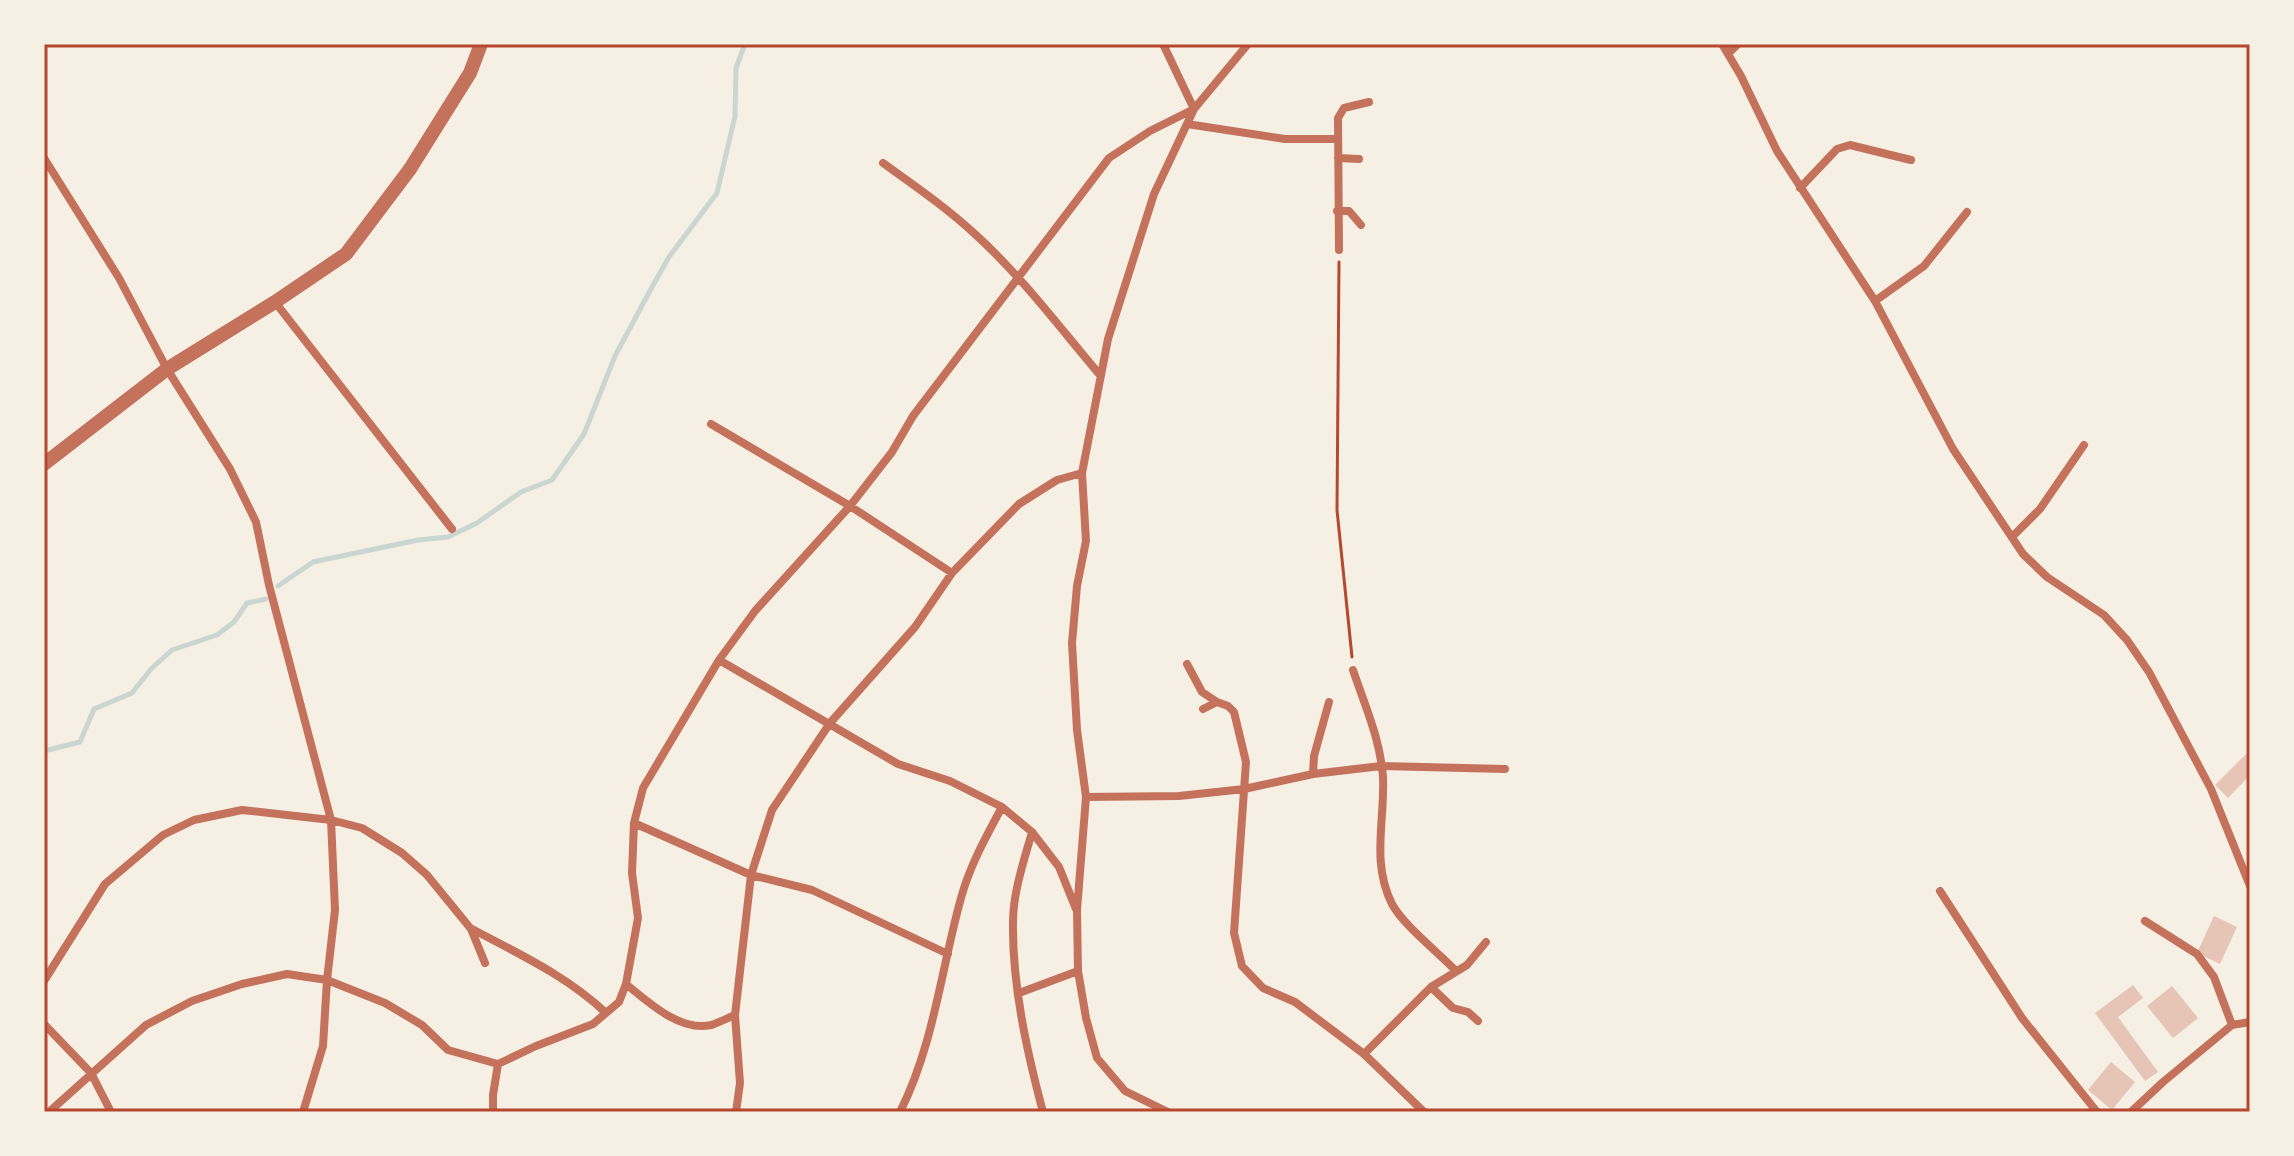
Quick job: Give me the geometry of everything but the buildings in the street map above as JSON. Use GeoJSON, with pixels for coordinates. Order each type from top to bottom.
{"type":"FeatureCollection","features":[{"type":"Feature","properties":{"kind":"street"},"geometry":{"type":"LineString","coordinates":[[44,464],[167,369],[346,254],[410,169],[470,73],[481,44]]}},
{"type":"Feature","properties":{"kind":"street"},"geometry":{"type":"LineString","coordinates":[[1163,44],[1194,109]]}},
{"type":"Feature","properties":{"kind":"street"},"geometry":{"type":"LineString","coordinates":[[1168,1112],[1125,1091],[1097,1058],[1078,971],[1077,910],[1086,797],[1077,730],[1072,643],[1077,586],[1086,541],[1082,473],[1108,339],[1154,194],[1194,109],[1248,44]]}},
{"type":"Feature","properties":{"kind":"street"},"geometry":{"type":"LineString","coordinates":[[1722,44],[1777,151],[1875,301],[1953,449],[2023,554],[2047,577],[2104,615],[2149,672],[2211,789],[2250,886]]}},
{"type":"Feature","properties":{"kind":"street"},"geometry":{"type":"LineString","coordinates":[[1728,54],[1738,44]]}},
{"type":"Feature","properties":{"kind":"street"},"geometry":{"type":"LineString","coordinates":[[1339,250],[1338,118],[1344,108],[1369,102]]}},
{"type":"Feature","properties":{"kind":"street"},"geometry":{"type":"LineString","coordinates":[[44,1106],[48,1112],[146,1025],[192,1001],[242,984],[287,974],[327,980],[385,1003],[422,1025],[448,1050],[498,1064],[593,1024],[619,1002],[626,984],[638,918],[632,873],[634,823],[643,788],[719,660],[755,611],[850,506],[892,452],[913,416],[1109,158],[1150,131],[1194,109]]}},
{"type":"Feature","properties":{"kind":"street"},"geometry":{"type":"LineString","coordinates":[[1187,124],[1285,139],[1338,139]]}},
{"type":"Feature","properties":{"kind":"street"},"geometry":{"type":"LineString","coordinates":[[1800,188],[1837,149],[1850,145],[1911,160]]}},
{"type":"Feature","properties":{"kind":"street"},"geometry":{"type":"LineString","coordinates":[[44,158],[119,278],[167,369],[230,469],[256,522],[269,585],[331,820],[335,910],[323,1046],[303,1112]]}},
{"type":"Feature","properties":{"kind":"street"},"geometry":{"type":"LineString","coordinates":[[1338,158],[1359,159]]}},
{"type":"Feature","properties":{"kind":"street"},"geometry":{"type":"LineString","coordinates":[[883,163],[978,236],[1017,276],[1100,375]]}},
{"type":"Feature","properties":{"kind":"street"},"geometry":{"type":"LineString","coordinates":[[1337,211],[1349,211],[1361,225]]}},
{"type":"Feature","properties":{"kind":"street"},"geometry":{"type":"LineString","coordinates":[[1875,301],[1924,266],[1967,212]]}},
{"type":"Feature","properties":{"kind":"street"},"geometry":{"type":"LineString","coordinates":[[275,302],[452,529]]}},
{"type":"Feature","properties":{"kind":"street"},"geometry":{"type":"LineString","coordinates":[[711,424],[850,506],[952,573]]}},
{"type":"Feature","properties":{"kind":"street"},"geometry":{"type":"LineString","coordinates":[[2012,537],[2040,509],[2084,445]]}},
{"type":"Feature","properties":{"kind":"street"},"geometry":{"type":"LineString","coordinates":[[736,1112],[740,1083],[735,1015],[751,875],[772,810],[830,723],[915,627],[952,573],[1019,504],[1057,480],[1082,473]]}},
{"type":"Feature","properties":{"kind":"street"},"geometry":{"type":"LineString","coordinates":[[719,660],[898,764],[950,781],[1002,807],[1032,832],[1059,867],[1077,910]]}},
{"type":"Feature","properties":{"kind":"street"},"geometry":{"type":"LineString","coordinates":[[1187,664],[1202,692],[1234,712],[1246,762],[1234,933],[1242,966],[1263,988],[1295,1002],[1364,1054],[1424,1112]]}},
{"type":"Feature","properties":{"kind":"street"},"geometry":{"type":"LineString","coordinates":[[1353,670],[1371,715],[1381,766],[1379,860],[1382,880],[1394,908],[1456,971]]}},
{"type":"Feature","properties":{"kind":"street"},"geometry":{"type":"LineString","coordinates":[[1203,709],[1217,702]]}},
{"type":"Feature","properties":{"kind":"street"},"geometry":{"type":"LineString","coordinates":[[1313,774],[1314,756],[1329,702]]}},
{"type":"Feature","properties":{"kind":"street"},"geometry":{"type":"LineString","coordinates":[[1086,797],[1179,796],[1244,789],[1313,774],[1381,766],[1505,769]]}},
{"type":"Feature","properties":{"kind":"street"},"geometry":{"type":"LineString","coordinates":[[900,1112],[912,1089],[929,1039],[961,898],[974,859],[1002,807]]}},
{"type":"Feature","properties":{"kind":"street"},"geometry":{"type":"LineString","coordinates":[[44,981],[105,884],[163,835],[194,820],[242,810],[331,820],[362,828],[402,853],[427,875],[471,929],[485,963]]}},
{"type":"Feature","properties":{"kind":"street"},"geometry":{"type":"LineString","coordinates":[[634,823],[751,875],[812,890],[948,954]]}},
{"type":"Feature","properties":{"kind":"street"},"geometry":{"type":"LineString","coordinates":[[1032,832],[1013,921],[1019,993],[1043,1112]]}},
{"type":"Feature","properties":{"kind":"street"},"geometry":{"type":"LineString","coordinates":[[1940,891],[2022,1018],[2097,1112]]}},
{"type":"Feature","properties":{"kind":"street"},"geometry":{"type":"LineString","coordinates":[[2145,921],[2197,954],[2214,977],[2232,1025]]}},
{"type":"Feature","properties":{"kind":"street"},"geometry":{"type":"LineString","coordinates":[[471,929],[564,978],[585,992],[606,1013]]}},
{"type":"Feature","properties":{"kind":"street"},"geometry":{"type":"LineString","coordinates":[[1364,1054],[1431,987],[1478,955],[1486,942]]}},
{"type":"Feature","properties":{"kind":"street"},"geometry":{"type":"LineString","coordinates":[[1019,993],[1078,971]]}},
{"type":"Feature","properties":{"kind":"street"},"geometry":{"type":"LineString","coordinates":[[626,984],[649,1004],[687,1024],[708,1026],[735,1015]]}},
{"type":"Feature","properties":{"kind":"street"},"geometry":{"type":"LineString","coordinates":[[1431,987],[1453,1008],[1468,1012],[1478,1021]]}},
{"type":"Feature","properties":{"kind":"street"},"geometry":{"type":"LineString","coordinates":[[2131,1112],[2232,1025],[2250,1022]]}},
{"type":"Feature","properties":{"kind":"street"},"geometry":{"type":"LineString","coordinates":[[44,1024],[91,1073],[111,1112]]}},
{"type":"Feature","properties":{"kind":"street"},"geometry":{"type":"LineString","coordinates":[[493,1112],[498,1064]]}},
{"type":"Feature","properties":{"kind":"path"},"geometry":{"type":"LineString","coordinates":[[1339,250],[1337,510],[1353,670]]}},
{"type":"Feature","properties":{"kind":"waterway"},"geometry":{"type":"LineString","coordinates":[[278,586],[313,562],[418,540],[448,537],[477,523],[521,492],[552,480],[584,434],[615,356],[669,257],[717,193],[735,116],[736,68],[745,44]]}},
{"type":"Feature","properties":{"kind":"waterway"},"geometry":{"type":"LineString","coordinates":[[44,751],[80,742],[94,709],[132,693],[151,669],[172,650],[217,635],[234,622],[247,603],[266,599]]}}]}
